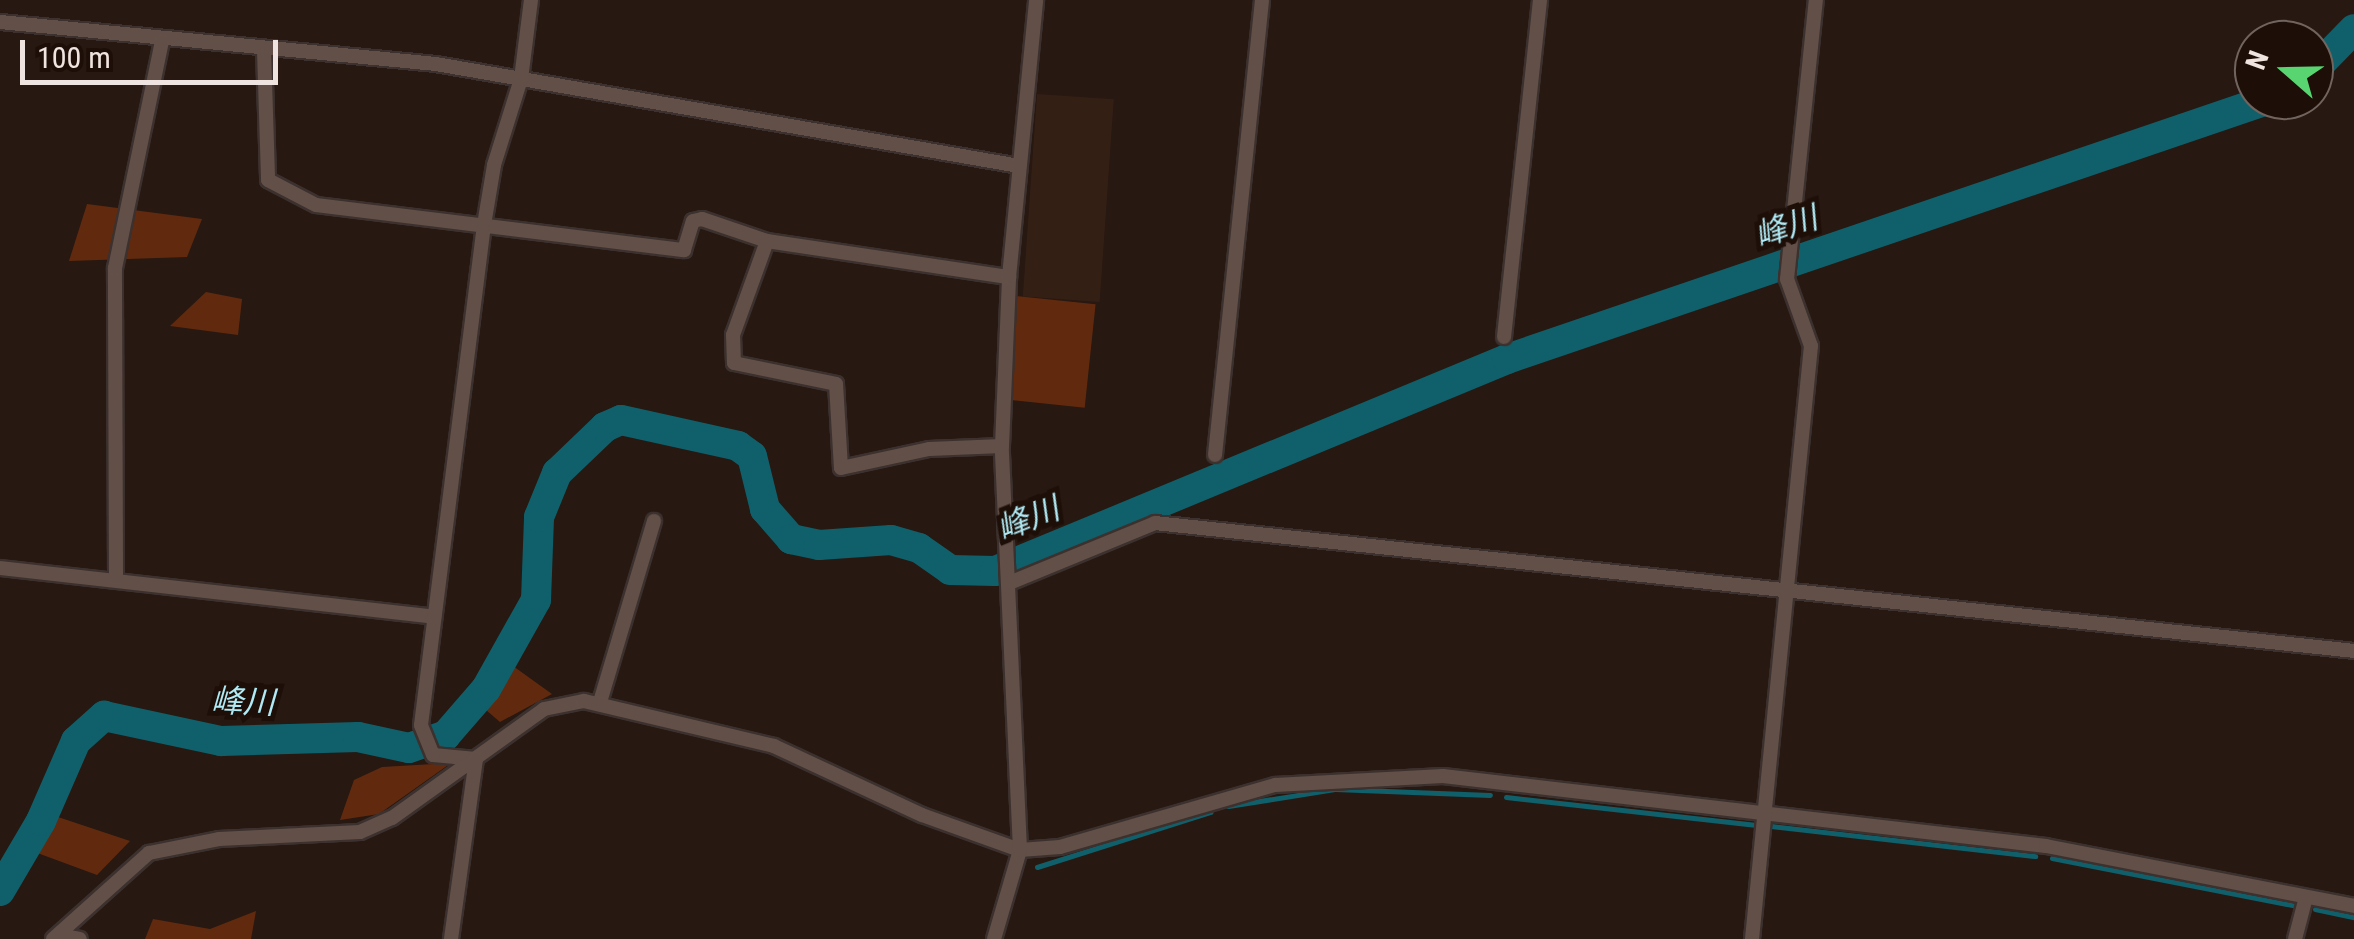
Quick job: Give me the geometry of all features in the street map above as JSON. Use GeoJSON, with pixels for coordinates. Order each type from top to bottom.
{"type":"FeatureCollection","features":[{"type":"Feature","properties":{"kind":"street"},"geometry":{"type":"LineString","coordinates":[[476,758],[433,756],[422,736],[484,225],[494,165],[521,79],[532,0]]}},
{"type":"Feature","properties":{"kind":"street"},"geometry":{"type":"LineString","coordinates":[[994,939],[1020,850],[1002,446],[1009,277],[1036,0]]}},
{"type":"Feature","properties":{"kind":"street"},"geometry":{"type":"LineString","coordinates":[[1215,455],[1262,0]]}},
{"type":"Feature","properties":{"kind":"street"},"geometry":{"type":"LineString","coordinates":[[1504,336],[1540,0]]}},
{"type":"Feature","properties":{"kind":"street"},"geometry":{"type":"LineString","coordinates":[[1752,939],[1812,346],[1787,279],[1816,0]]}},
{"type":"Feature","properties":{"kind":"street"},"geometry":{"type":"LineString","coordinates":[[0,22],[162,42],[436,64],[1019,166]]}},
{"type":"Feature","properties":{"kind":"street"},"geometry":{"type":"LineString","coordinates":[[116,577],[115,268],[162,42]]}},
{"type":"Feature","properties":{"kind":"street"},"geometry":{"type":"LineString","coordinates":[[264,50],[268,180],[276,189],[316,205],[684,250],[694,221],[702,219],[767,241],[1009,277]]}},
{"type":"Feature","properties":{"kind":"street"},"geometry":{"type":"LineString","coordinates":[[767,241],[733,335],[734,363],[836,384],[841,468],[928,449],[1002,446]]}},
{"type":"Feature","properties":{"kind":"street"},"geometry":{"type":"LineString","coordinates":[[600,702],[654,521]]}},
{"type":"Feature","properties":{"kind":"street"},"geometry":{"type":"LineString","coordinates":[[1009,583],[1155,524],[2354,651]]}},
{"type":"Feature","properties":{"kind":"street"},"geometry":{"type":"LineString","coordinates":[[0,568],[116,577],[434,616]]}},
{"type":"Feature","properties":{"kind":"street"},"geometry":{"type":"LineString","coordinates":[[57,937],[149,853],[219,839],[360,832],[392,818],[544,709],[600,702],[774,746],[922,816],[1020,850],[1060,847],[1275,786],[1387,774],[2046,846],[2354,906]]}},
{"type":"Feature","properties":{"kind":"street"},"geometry":{"type":"LineString","coordinates":[[450,939],[476,758]]}},
{"type":"Feature","properties":{"kind":"street"},"geometry":{"type":"LineString","coordinates":[[2295,939],[2306,897]]}},
{"type":"Feature","properties":{"kind":"street"},"geometry":{"type":"LineString","coordinates":[[57,937],[80,939]]}},
{"type":"Feature","properties":{"kind":"shaded area"},"geometry":{"type":"Polygon","coordinates":[[[1037,94],[1114,99],[1100,302],[1023,297],[1037,94]]]}},
{"type":"Feature","properties":{"kind":"shaded area"},"geometry":{"type":"Polygon","coordinates":[[[87,204],[202,219],[187,257],[69,261],[87,204]]]}},
{"type":"Feature","properties":{"kind":"shaded area"},"geometry":{"type":"Polygon","coordinates":[[[206,292],[242,299],[238,335],[170,326],[206,292]]]}},
{"type":"Feature","properties":{"kind":"shaded area"},"geometry":{"type":"Polygon","coordinates":[[[1016,296],[1096,304],[1085,408],[1005,399],[1016,296]]]}},
{"type":"Feature","properties":{"kind":"shaded area"},"geometry":{"type":"Polygon","coordinates":[[[513,666],[552,694],[500,722],[479,704],[513,666]]]}},
{"type":"Feature","properties":{"kind":"shaded area"},"geometry":{"type":"Polygon","coordinates":[[[451,763],[379,814],[340,820],[354,780],[382,767],[451,763]]]}},
{"type":"Feature","properties":{"kind":"shaded area"},"geometry":{"type":"Polygon","coordinates":[[[52,815],[130,841],[97,875],[32,851],[52,815]]]}},
{"type":"Feature","properties":{"kind":"shaded area"},"geometry":{"type":"Polygon","coordinates":[[[256,911],[251,939],[145,939],[153,919],[210,929],[256,911]]]}},
{"type":"Feature","properties":{"kind":"waterway","name":"峰川"},"geometry":{"type":"LineString","coordinates":[[2334,50],[2354,29]]}},
{"type":"Feature","properties":{"kind":"waterway","name":"峰川"},"geometry":{"type":"LineString","coordinates":[[0,891],[41,821],[76,741],[104,716],[221,741],[358,737],[409,748],[446,735],[486,689],[536,600],[539,517],[557,473],[605,427],[621,420],[738,446],[752,456],[765,509],[791,539],[819,545],[891,540],[919,548],[950,570],[995,571],[1507,359],[2234,111]]}},
{"type":"Feature","properties":{"kind":"waterway"},"geometry":{"type":"LineString","coordinates":[[1228,806],[1335,789],[1490,795]]}},
{"type":"Feature","properties":{"kind":"waterway"},"geometry":{"type":"LineString","coordinates":[[1506,797],[1756,825]]}},
{"type":"Feature","properties":{"kind":"waterway"},"geometry":{"type":"LineString","coordinates":[[1037,867],[1210,812]]}},
{"type":"Feature","properties":{"kind":"waterway"},"geometry":{"type":"LineString","coordinates":[[1771,826],[2035,856]]}},
{"type":"Feature","properties":{"kind":"waterway"},"geometry":{"type":"LineString","coordinates":[[2052,858],[2292,905]]}},
{"type":"Feature","properties":{"kind":"waterway"},"geometry":{"type":"LineString","coordinates":[[2315,909],[2354,917]]}}]}
